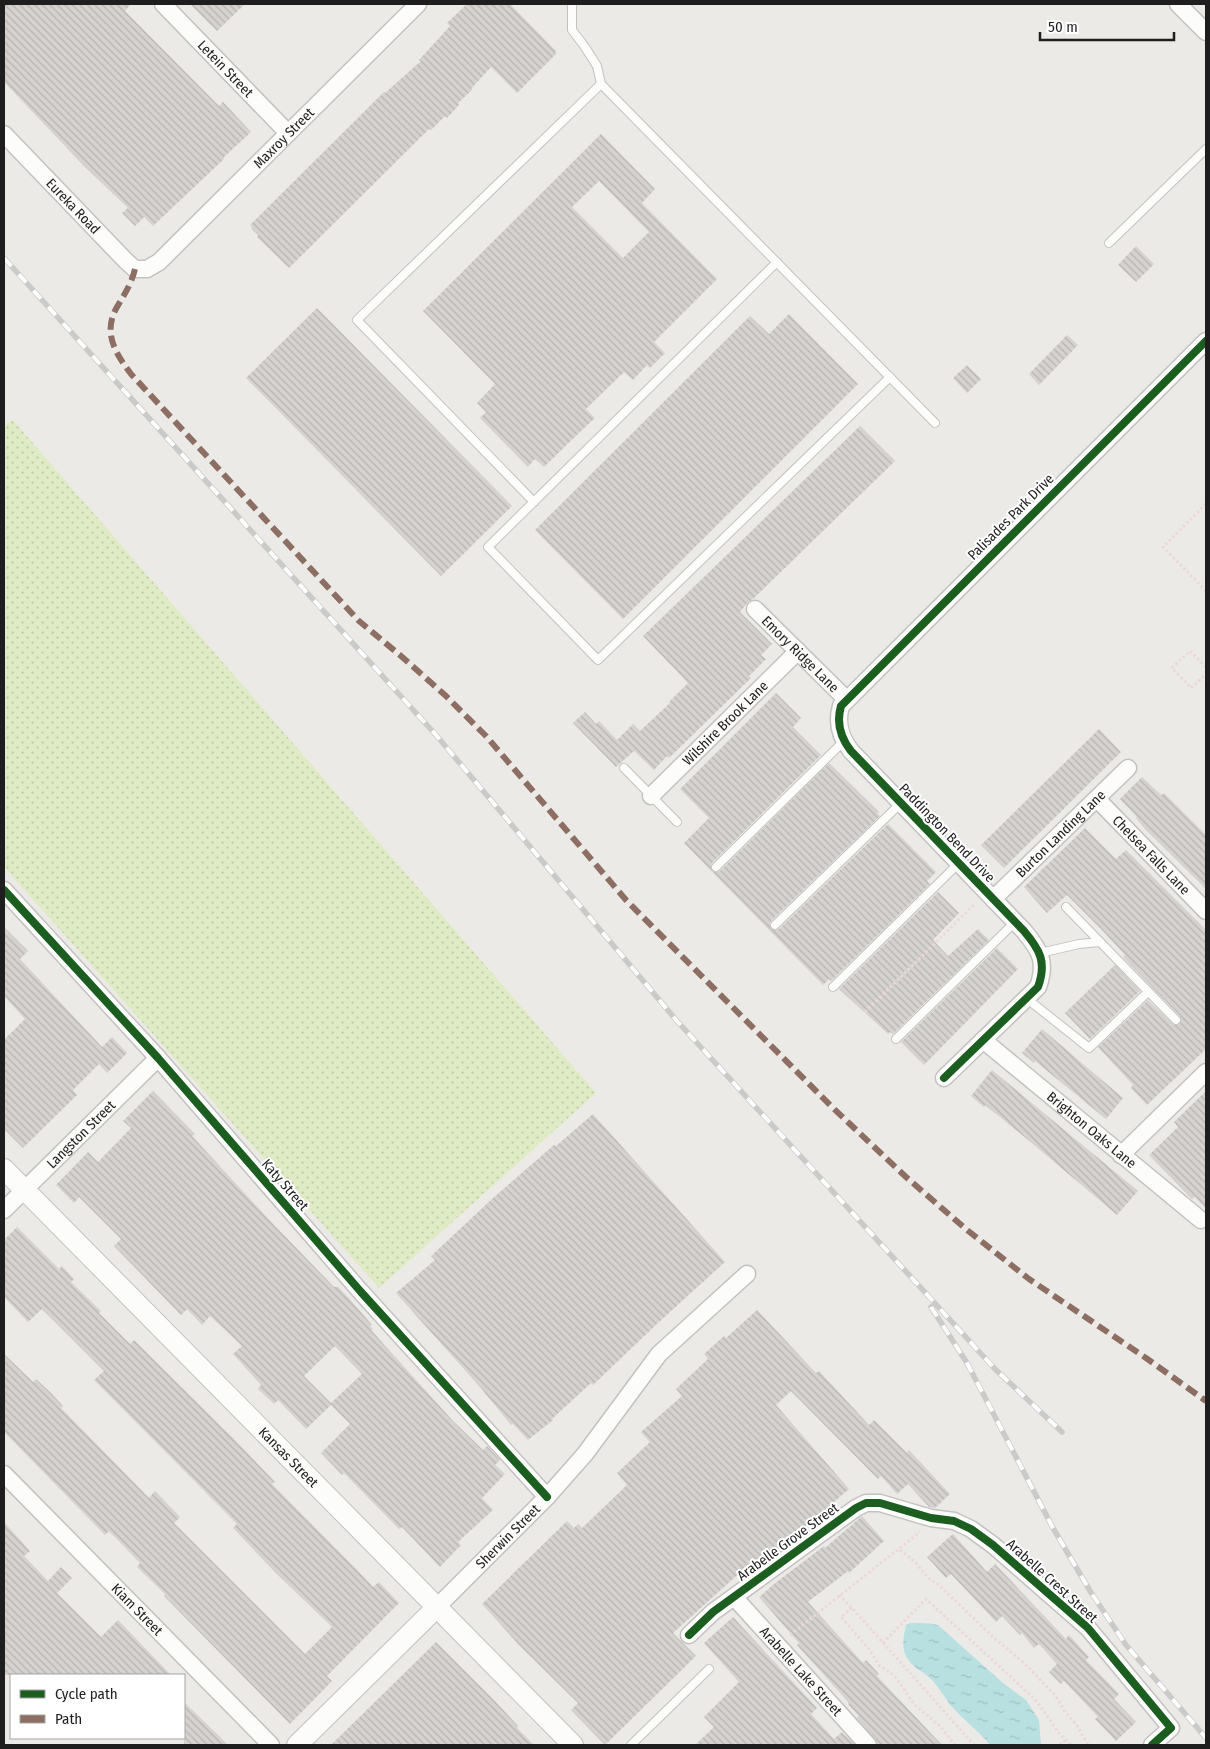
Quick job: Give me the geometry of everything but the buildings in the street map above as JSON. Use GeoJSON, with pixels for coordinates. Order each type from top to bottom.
{"type":"FeatureCollection","features":[{"type":"Feature","properties":{"kind":"street","name":"Letein Street"},"geometry":{"type":"LineString","coordinates":[[163,4],[288,133]]}},
{"type":"Feature","properties":{"kind":"street","name":"Maxroy Street"},"geometry":{"type":"LineString","coordinates":[[146,270],[159,262],[418,4]]}},
{"type":"Feature","properties":{"kind":"street"},"geometry":{"type":"LineString","coordinates":[[1178,4],[1206,32]]}},
{"type":"Feature","properties":{"kind":"street","name":"Eureka Road"},"geometry":{"type":"LineString","coordinates":[[4,134],[126,261],[135,269],[146,270]]}},
{"type":"Feature","properties":{"kind":"street","name":"Palisades Park Drive"},"geometry":{"type":"LineString","coordinates":[[838,715],[846,699],[1206,341]]}},
{"type":"Feature","properties":{"kind":"street","name":"Emory Ridge Lane"},"geometry":{"type":"LineString","coordinates":[[755,609],[846,699]]}},
{"type":"Feature","properties":{"kind":"street","name":"Wilshire Brook Lane"},"geometry":{"type":"LineString","coordinates":[[651,796],[798,651]]}},
{"type":"Feature","properties":{"kind":"street","name":"Paddington Bend Drive"},"geometry":{"type":"LineString","coordinates":[[838,715],[838,724],[844,741],[851,751],[1036,945],[1041,960]]}},
{"type":"Feature","properties":{"kind":"street","name":"Burton Landing Lane"},"geometry":{"type":"LineString","coordinates":[[993,899],[1128,768]]}},
{"type":"Feature","properties":{"kind":"street","name":"Chelsea Falls Lane"},"geometry":{"type":"LineString","coordinates":[[1097,798],[1206,911]]}},
{"type":"Feature","properties":{"kind":"street","name":"Katy Street"},"geometry":{"type":"LineString","coordinates":[[4,890],[158,1058],[362,1292],[547,1497]]}},
{"type":"Feature","properties":{"kind":"street"},"geometry":{"type":"LineString","coordinates":[[944,1078],[1038,987],[1041,960]]}},
{"type":"Feature","properties":{"kind":"street","name":"Brighton Oaks Lane"},"geometry":{"type":"LineString","coordinates":[[983,1040],[1201,1220]]}},
{"type":"Feature","properties":{"kind":"street","name":"Langston Street"},"geometry":{"type":"LineString","coordinates":[[4,1210],[158,1058]]}},
{"type":"Feature","properties":{"kind":"street"},"geometry":{"type":"LineString","coordinates":[[1121,1154],[1206,1072]]}},
{"type":"Feature","properties":{"kind":"street","name":"Kansas Street"},"geometry":{"type":"LineString","coordinates":[[4,1169],[573,1745]]}},
{"type":"Feature","properties":{"kind":"street","name":"Sherwin Street"},"geometry":{"type":"LineString","coordinates":[[297,1745],[547,1497],[586,1454],[659,1354],[747,1274]]}},
{"type":"Feature","properties":{"kind":"street","name":"Kiam Street"},"geometry":{"type":"LineString","coordinates":[[4,1474],[271,1745]]}},
{"type":"Feature","properties":{"kind":"street","name":"Arabelle Grove Street"},"geometry":{"type":"LineString","coordinates":[[689,1635],[713,1612],[856,1508],[866,1503],[880,1503],[912,1513]]}},
{"type":"Feature","properties":{"kind":"street","name":"Arabelle Crest Street"},"geometry":{"type":"LineString","coordinates":[[912,1513],[954,1521],[971,1529],[1088,1628],[1171,1728],[1152,1745]]}},
{"type":"Feature","properties":{"kind":"street","name":"Arabelle Lake Street"},"geometry":{"type":"LineString","coordinates":[[734,1597],[868,1745]]}},
{"type":"Feature","properties":{"kind":"lane"},"geometry":{"type":"LineString","coordinates":[[572,4],[572,30],[597,66],[601,84],[935,423]]}},
{"type":"Feature","properties":{"kind":"lane"},"geometry":{"type":"LineString","coordinates":[[534,502],[357,320],[601,84]]}},
{"type":"Feature","properties":{"kind":"lane"},"geometry":{"type":"LineString","coordinates":[[1109,244],[1206,149]]}},
{"type":"Feature","properties":{"kind":"lane"},"geometry":{"type":"LineString","coordinates":[[777,262],[488,547],[598,660],[890,377]]}},
{"type":"Feature","properties":{"kind":"lane"},"geometry":{"type":"LineString","coordinates":[[716,867],[844,741]]}},
{"type":"Feature","properties":{"kind":"lane"},"geometry":{"type":"LineString","coordinates":[[624,768],[677,822]]}},
{"type":"Feature","properties":{"kind":"lane"},"geometry":{"type":"LineString","coordinates":[[775,925],[901,803]]}},
{"type":"Feature","properties":{"kind":"lane"},"geometry":{"type":"LineString","coordinates":[[833,986],[958,863]]}},
{"type":"Feature","properties":{"kind":"lane"},"geometry":{"type":"LineString","coordinates":[[1066,907],[1176,1020]]}},
{"type":"Feature","properties":{"kind":"lane"},"geometry":{"type":"LineString","coordinates":[[896,1039],[1015,922]]}},
{"type":"Feature","properties":{"kind":"lane"},"geometry":{"type":"LineString","coordinates":[[1041,960],[1084,943],[1100,942]]}},
{"type":"Feature","properties":{"kind":"lane"},"geometry":{"type":"LineString","coordinates":[[1026,998],[1089,1048],[1148,992]]}},
{"type":"Feature","properties":{"kind":"lane"},"geometry":{"type":"LineString","coordinates":[[631,1745],[709,1669]]}},
{"type":"Feature","properties":{"kind":"path"},"geometry":{"type":"LineString","coordinates":[[1206,504],[1163,547],[1206,591]]}},
{"type":"Feature","properties":{"kind":"path"},"geometry":{"type":"LineString","coordinates":[[1206,667],[1190,650],[1172,668],[1191,688],[1206,674]]}},
{"type":"Feature","properties":{"kind":"path"},"geometry":{"type":"LineString","coordinates":[[865,1012],[976,903]]}},
{"type":"Feature","properties":{"kind":"path"},"geometry":{"type":"LineString","coordinates":[[778,1645],[839,1595],[900,1550],[921,1532],[931,1518]]}},
{"type":"Feature","properties":{"kind":"path"},"geometry":{"type":"LineString","coordinates":[[900,1550],[916,1563],[928,1578],[1036,1675],[1055,1695],[1078,1727],[1088,1745]]}},
{"type":"Feature","properties":{"kind":"path"},"geometry":{"type":"LineString","coordinates":[[839,1595],[974,1745]]}},
{"type":"Feature","properties":{"kind":"path"},"geometry":{"type":"LineString","coordinates":[[883,1643],[926,1599],[1034,1699],[1071,1745]]}},
{"type":"Feature","properties":{"kind":"path"},"geometry":{"type":"LineString","coordinates":[[852,1608],[841,1617],[869,1649],[879,1665],[897,1679],[914,1704],[940,1726],[955,1745]]}},
{"type":"Feature","properties":{"kind":"path"},"geometry":{"type":"LineString","coordinates":[[1060,1745],[1066,1740]]}},
{"type":"Feature","properties":{"kind":"green space"},"geometry":{"type":"Polygon","coordinates":[[[12,419],[596,1093],[379,1288],[4,867],[4,427],[12,419]]]}},
{"type":"Feature","properties":{"kind":"water"},"geometry":{"type":"Polygon","coordinates":[[[910,1623],[938,1625],[1003,1683],[1026,1700],[1039,1720],[1041,1745],[990,1745],[959,1714],[931,1679],[908,1660],[904,1652],[903,1640],[906,1625],[910,1623]]]}},
{"type":"Feature","properties":{"kind":"railway"},"geometry":{"type":"LineString","coordinates":[[4,258],[436,735],[677,1021],[995,1369],[1062,1432]]}},
{"type":"Feature","properties":{"kind":"railway"},"geometry":{"type":"LineString","coordinates":[[931,1307],[967,1363],[1053,1528],[1090,1591],[1126,1645],[1206,1738]]}},
{"type":"Feature","properties":{"kind":"marked path"},"geometry":{"type":"LineString","coordinates":[[135,269],[130,284],[117,307],[111,326],[113,343],[120,359],[131,374],[359,621],[446,696],[486,736],[626,900],[833,1108],[906,1177],[967,1230],[1029,1279],[1206,1401]]}},
{"type":"Feature","properties":{"kind":"cycle path"},"geometry":{"type":"LineString","coordinates":[[944,1078],[1038,987],[1042,963],[1038,950],[1024,931],[851,751],[840,730],[841,706],[1206,341]]}},
{"type":"Feature","properties":{"kind":"cycle path"},"geometry":{"type":"LineString","coordinates":[[4,890],[158,1058],[361,1292],[547,1497]]}},
{"type":"Feature","properties":{"kind":"cycle path"},"geometry":{"type":"LineString","coordinates":[[689,1635],[713,1612],[856,1508],[866,1503],[880,1503],[931,1518],[954,1521],[971,1529],[993,1545],[1088,1628],[1171,1728],[1152,1745]]}}]}
